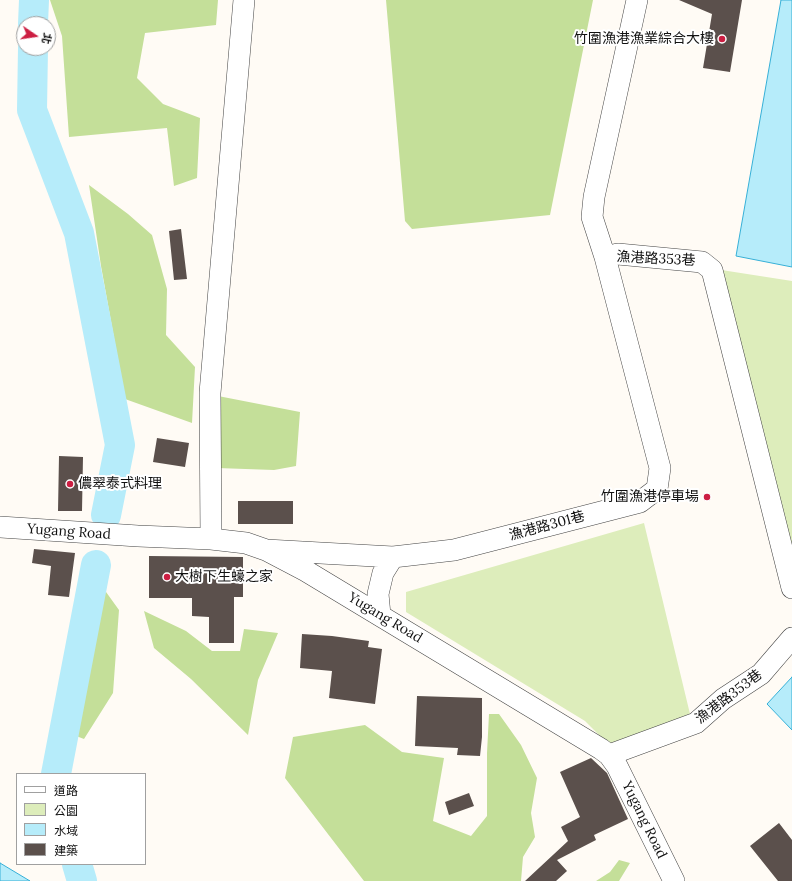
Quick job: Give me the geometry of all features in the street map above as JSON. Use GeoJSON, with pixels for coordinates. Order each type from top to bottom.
{"type":"FeatureCollection","features":[{"type":"Feature","properties":{"kind":"street"},"geometry":{"type":"LineString","coordinates":[[210,539],[210,393],[244,0]]}},
{"type":"Feature","properties":{"kind":"street","name":"漁港路353巷"},"geometry":{"type":"LineString","coordinates":[[637,0],[594,197],[592,217],[605,257],[618,254],[702,262],[712,270],[792,588]]}},
{"type":"Feature","properties":{"kind":"street","name":"漁港路301巷"},"geometry":{"type":"LineString","coordinates":[[266,550],[393,557],[454,550],[640,502],[657,490],[660,468],[605,257]]}},
{"type":"Feature","properties":{"kind":"street","name":"Yugang Road"},"geometry":{"type":"LineString","coordinates":[[0,527],[210,539],[246,543],[266,550],[306,571],[601,749],[617,766],[674,881]]}},
{"type":"Feature","properties":{"kind":"street"},"geometry":{"type":"LineString","coordinates":[[380,615],[378,594],[383,573],[393,557]]}},
{"type":"Feature","properties":{"kind":"street","name":"漁港路353巷"},"geometry":{"type":"LineString","coordinates":[[609,756],[696,723],[723,698],[761,674],[792,638]]}},
{"type":"Feature","properties":{"kind":"green space"},"geometry":{"type":"Polygon","coordinates":[[[50,0],[218,0],[216,25],[145,33],[137,78],[163,104],[200,118],[197,178],[174,186],[167,128],[69,137],[62,36],[50,0]]]}},
{"type":"Feature","properties":{"kind":"green space"},"geometry":{"type":"Polygon","coordinates":[[[386,0],[593,0],[550,215],[412,229],[405,221],[386,0]]]}},
{"type":"Feature","properties":{"kind":"green space"},"geometry":{"type":"Polygon","coordinates":[[[89,185],[128,214],[152,235],[167,289],[166,335],[195,367],[192,423],[125,399],[101,266],[89,185]]]}},
{"type":"Feature","properties":{"kind":"green space"},"geometry":{"type":"Polygon","coordinates":[[[715,269],[792,281],[792,566],[715,269]]]}},
{"type":"Feature","properties":{"kind":"green space"},"geometry":{"type":"Polygon","coordinates":[[[218,396],[300,412],[296,466],[274,470],[217,468],[218,396]]]}},
{"type":"Feature","properties":{"kind":"green space"},"geometry":{"type":"Polygon","coordinates":[[[644,523],[690,714],[613,744],[602,738],[585,721],[406,612],[406,592],[644,523]]]}},
{"type":"Feature","properties":{"kind":"green space"},"geometry":{"type":"Polygon","coordinates":[[[101,585],[119,610],[113,693],[84,739],[71,734],[101,585]]]}},
{"type":"Feature","properties":{"kind":"green space"},"geometry":{"type":"Polygon","coordinates":[[[144,611],[186,631],[212,651],[240,651],[244,629],[278,633],[258,680],[248,735],[191,679],[154,648],[144,611]]]}},
{"type":"Feature","properties":{"kind":"green space"},"geometry":{"type":"Polygon","coordinates":[[[489,714],[499,714],[521,745],[537,778],[531,813],[535,837],[523,857],[521,881],[364,881],[285,778],[293,737],[365,725],[402,752],[444,758],[433,821],[471,836],[487,816],[487,753],[489,714]]]}},
{"type":"Feature","properties":{"kind":"green space"},"geometry":{"type":"Polygon","coordinates":[[[619,860],[630,863],[619,881],[596,881],[610,872],[619,860]]]}},
{"type":"Feature","properties":{"kind":"water"},"geometry":{"type":"Polygon","coordinates":[[[781,0],[792,0],[792,267],[736,256],[781,0]]]}},
{"type":"Feature","properties":{"kind":"water"},"geometry":{"type":"Polygon","coordinates":[[[792,677],[792,730],[767,704],[792,677]]]}},
{"type":"Feature","properties":{"kind":"water"},"geometry":{"type":"Polygon","coordinates":[[[0,863],[30,881],[0,881],[0,863]]]}},
{"type":"Feature","properties":{"kind":"building","name":"竹圍漁港漁業綜合大樓"},"geometry":{"type":"Polygon","coordinates":[[[679,0],[742,0],[730,72],[703,68],[712,14],[679,0]]]}},
{"type":"Feature","properties":{"kind":"building"},"geometry":{"type":"Polygon","coordinates":[[[181,229],[187,279],[174,280],[169,231],[181,229]]]}},
{"type":"Feature","properties":{"kind":"building"},"geometry":{"type":"Polygon","coordinates":[[[157,438],[189,443],[185,467],[153,462],[157,438]]]}},
{"type":"Feature","properties":{"kind":"building","name":"儂翠泰式料理"},"geometry":{"type":"Polygon","coordinates":[[[59,456],[83,457],[82,511],[58,511],[59,456]]]}},
{"type":"Feature","properties":{"kind":"building"},"geometry":{"type":"Polygon","coordinates":[[[238,501],[293,501],[293,524],[238,524],[238,501]]]}},
{"type":"Feature","properties":{"kind":"building"},"geometry":{"type":"Polygon","coordinates":[[[34,549],[75,553],[69,597],[48,595],[51,566],[32,563],[34,549]]]}},
{"type":"Feature","properties":{"kind":"building"},"geometry":{"type":"Polygon","coordinates":[[[149,556],[243,557],[243,597],[234,597],[234,643],[209,643],[209,617],[192,616],[192,598],[149,598],[149,556]]]}},
{"type":"Feature","properties":{"kind":"building"},"geometry":{"type":"Polygon","coordinates":[[[302,634],[369,641],[368,647],[382,649],[375,704],[329,698],[332,671],[300,668],[302,634]]]}},
{"type":"Feature","properties":{"kind":"building"},"geometry":{"type":"Polygon","coordinates":[[[417,696],[482,698],[482,737],[480,756],[457,755],[458,748],[415,746],[417,696]]]}},
{"type":"Feature","properties":{"kind":"building"},"geometry":{"type":"Polygon","coordinates":[[[591,758],[607,773],[628,819],[594,835],[596,840],[557,860],[567,871],[556,881],[525,881],[568,841],[561,827],[580,817],[560,772],[591,758]]]}},
{"type":"Feature","properties":{"kind":"building"},"geometry":{"type":"Polygon","coordinates":[[[469,793],[474,806],[449,815],[445,802],[469,793]]]}},
{"type":"Feature","properties":{"kind":"building"},"geometry":{"type":"Polygon","coordinates":[[[779,823],[792,840],[792,881],[778,881],[750,846],[779,823]]]}},
{"type":"Feature","properties":{"kind":"waterway"},"geometry":{"type":"LineString","coordinates":[[33,16],[34,0]]}},
{"type":"Feature","properties":{"kind":"waterway"},"geometry":{"type":"LineString","coordinates":[[33,56],[32,110],[79,233],[120,445],[106,515]]}},
{"type":"Feature","properties":{"kind":"waterway"},"geometry":{"type":"LineString","coordinates":[[56,773],[96,565]]}},
{"type":"Feature","properties":{"kind":"waterway"},"geometry":{"type":"LineString","coordinates":[[77,865],[82,881]]}},
{"type":"Feature","properties":{"kind":"place","name":"竹圍漁港漁業綜合大樓"},"geometry":{"type":"Point","coordinates":[722,39]}},
{"type":"Feature","properties":{"kind":"place","name":"儂翠泰式料理"},"geometry":{"type":"Point","coordinates":[70,484]}},
{"type":"Feature","properties":{"kind":"place","name":"竹圍漁港停車場"},"geometry":{"type":"Point","coordinates":[707,497]}},
{"type":"Feature","properties":{"kind":"place","name":"大樹下生蠔之家"},"geometry":{"type":"Point","coordinates":[167,577]}}]}
